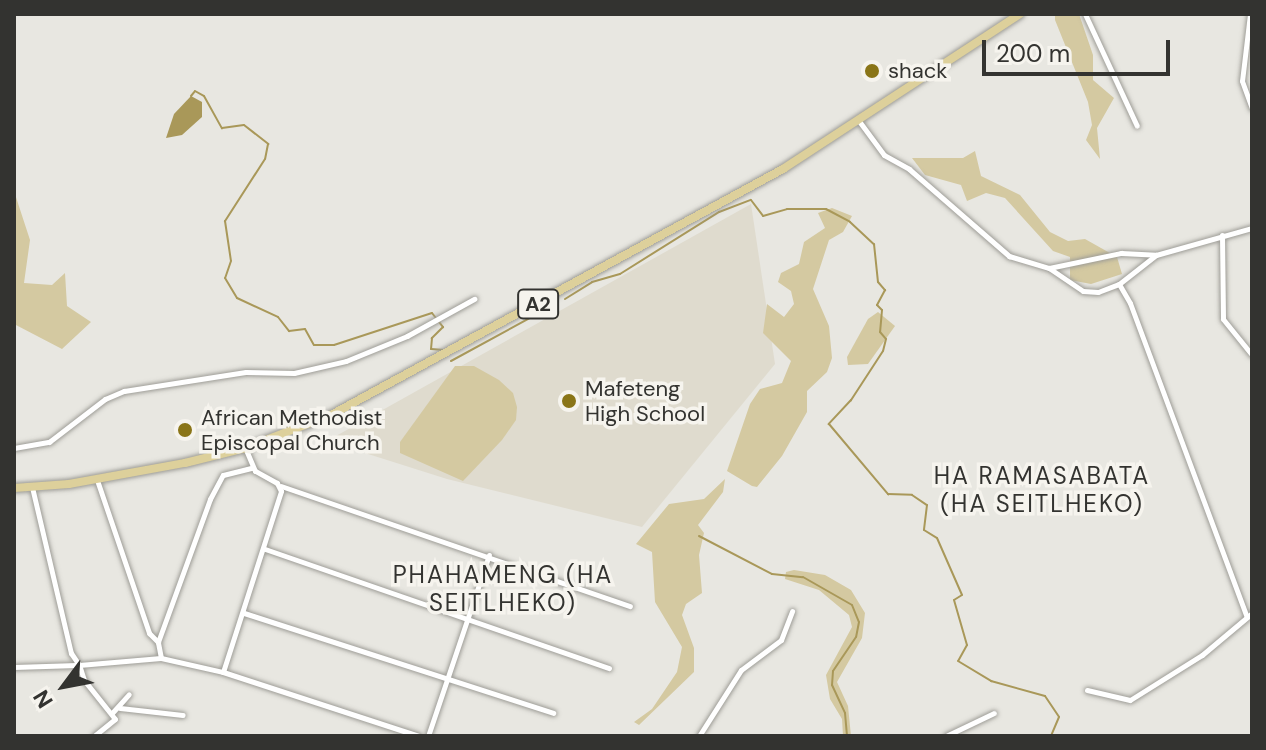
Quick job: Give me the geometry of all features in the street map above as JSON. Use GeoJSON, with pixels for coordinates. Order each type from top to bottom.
{"type":"FeatureCollection","features":[{"type":"Feature","properties":{"kind":"main road","name":"A2"},"geometry":{"type":"LineString","coordinates":[[14,488],[97,480],[245,448],[331,415],[409,377],[859,121],[1020,14]]}},
{"type":"Feature","properties":{"kind":"street"},"geometry":{"type":"LineString","coordinates":[[1006,25],[1007,14]]}},
{"type":"Feature","properties":{"kind":"street"},"geometry":{"type":"LineString","coordinates":[[1085,14],[1137,126]]}},
{"type":"Feature","properties":{"kind":"street"},"geometry":{"type":"LineString","coordinates":[[1250,14],[1242,81],[1252,108]]}},
{"type":"Feature","properties":{"kind":"street"},"geometry":{"type":"LineString","coordinates":[[859,121],[884,155],[918,177],[981,237],[1009,256],[1049,268],[1083,291],[1119,284],[1156,255]]}},
{"type":"Feature","properties":{"kind":"street"},"geometry":{"type":"LineString","coordinates":[[1049,268],[1121,253],[1156,255],[1188,250],[1222,235],[1252,228]]}},
{"type":"Feature","properties":{"kind":"street"},"geometry":{"type":"LineString","coordinates":[[1222,235],[1223,319],[1249,345],[1252,355]]}},
{"type":"Feature","properties":{"kind":"street"},"geometry":{"type":"LineString","coordinates":[[1087,690],[1130,700],[1202,655],[1249,615],[1119,284]]}},
{"type":"Feature","properties":{"kind":"street"},"geometry":{"type":"LineString","coordinates":[[14,448],[49,442],[105,399],[124,391],[246,372],[294,373],[346,361],[407,336],[474,299]]}},
{"type":"Feature","properties":{"kind":"street"},"geometry":{"type":"LineString","coordinates":[[245,448],[252,468],[281,486],[630,606]]}},
{"type":"Feature","properties":{"kind":"street"},"geometry":{"type":"LineString","coordinates":[[161,658],[158,642],[210,499],[223,475],[252,468]]}},
{"type":"Feature","properties":{"kind":"street"},"geometry":{"type":"LineString","coordinates":[[97,480],[149,633],[158,642]]}},
{"type":"Feature","properties":{"kind":"street"},"geometry":{"type":"LineString","coordinates":[[223,672],[265,549],[281,486]]}},
{"type":"Feature","properties":{"kind":"street"},"geometry":{"type":"LineString","coordinates":[[32,487],[71,653],[84,680],[112,713],[113,722],[94,736]]}},
{"type":"Feature","properties":{"kind":"street"},"geometry":{"type":"LineString","coordinates":[[265,549],[609,668]]}},
{"type":"Feature","properties":{"kind":"street"},"geometry":{"type":"LineString","coordinates":[[428,736],[489,555]]}},
{"type":"Feature","properties":{"kind":"street"},"geometry":{"type":"LineString","coordinates":[[699,736],[741,670],[781,640],[792,611]]}},
{"type":"Feature","properties":{"kind":"street"},"geometry":{"type":"LineString","coordinates":[[244,613],[553,713]]}},
{"type":"Feature","properties":{"kind":"street"},"geometry":{"type":"LineString","coordinates":[[14,667],[161,658],[223,672],[419,736]]}},
{"type":"Feature","properties":{"kind":"street"},"geometry":{"type":"LineString","coordinates":[[112,713],[120,708],[129,694]]}},
{"type":"Feature","properties":{"kind":"street"},"geometry":{"type":"LineString","coordinates":[[120,708],[183,715]]}},
{"type":"Feature","properties":{"kind":"street"},"geometry":{"type":"LineString","coordinates":[[946,736],[994,713]]}},
{"type":"Feature","properties":{"kind":"shaded area"},"geometry":{"type":"Polygon","coordinates":[[[1055,14],[1079,14],[1093,55],[1093,80],[1114,98],[1097,128],[1100,159],[1086,140],[1092,125],[1088,102],[1055,20],[1055,14]]]}},
{"type":"Feature","properties":{"kind":"shaded area"},"geometry":{"type":"Polygon","coordinates":[[[191,96],[202,102],[202,117],[182,135],[166,138],[174,114],[191,96]]]}},
{"type":"Feature","properties":{"kind":"shaded area"},"geometry":{"type":"Polygon","coordinates":[[[975,151],[981,176],[1020,195],[1050,232],[1068,241],[1085,239],[1117,257],[1122,274],[1091,284],[1070,280],[1070,257],[1053,251],[1005,198],[986,193],[967,201],[961,185],[925,175],[912,158],[963,158],[975,151]]]}},
{"type":"Feature","properties":{"kind":"shaded area"},"geometry":{"type":"Polygon","coordinates":[[[14,191],[30,240],[24,283],[52,285],[65,273],[67,306],[91,322],[62,349],[14,324],[14,191]]]}},
{"type":"Feature","properties":{"kind":"shaded area","name":"Mafeteng High School"},"geometry":{"type":"Polygon","coordinates":[[[751,204],[775,364],[642,527],[447,479],[327,441],[751,204]]]}},
{"type":"Feature","properties":{"kind":"shaded area"},"geometry":{"type":"Polygon","coordinates":[[[832,208],[852,216],[843,232],[829,240],[813,289],[829,326],[832,358],[827,372],[807,391],[807,412],[782,456],[757,487],[752,486],[727,471],[750,404],[760,389],[782,383],[791,361],[763,333],[767,304],[784,317],[794,304],[791,291],[778,282],[781,273],[799,264],[804,242],[825,228],[818,213],[832,208]]]}},
{"type":"Feature","properties":{"kind":"shaded area"},"geometry":{"type":"Polygon","coordinates":[[[878,312],[895,326],[868,364],[848,365],[847,357],[868,319],[878,312]]]}},
{"type":"Feature","properties":{"kind":"shaded area"},"geometry":{"type":"Polygon","coordinates":[[[455,366],[474,366],[499,380],[513,393],[517,407],[516,420],[502,440],[463,481],[400,453],[400,442],[455,366]]]}},
{"type":"Feature","properties":{"kind":"shaded area"},"geometry":{"type":"Polygon","coordinates":[[[725,479],[723,492],[698,525],[704,533],[699,555],[702,593],[686,604],[682,615],[694,648],[694,672],[639,725],[634,722],[652,709],[677,672],[682,647],[655,602],[652,552],[636,544],[669,504],[704,499],[725,479]]]}},
{"type":"Feature","properties":{"kind":"shaded area"},"geometry":{"type":"Polygon","coordinates":[[[794,570],[825,575],[851,590],[865,613],[862,638],[837,682],[848,706],[851,736],[843,736],[842,719],[830,699],[826,675],[852,627],[849,615],[819,590],[785,579],[786,572],[794,570]]]}},
{"type":"Feature","properties":{"kind":"waterway"},"geometry":{"type":"LineString","coordinates":[[191,96],[195,91],[204,96],[222,128],[244,125],[268,144],[265,159],[225,221],[231,261],[225,278],[237,298],[278,317],[289,331],[305,329],[314,345],[334,345],[432,313],[443,327],[432,338],[431,349],[444,350]]}},
{"type":"Feature","properties":{"kind":"waterway"},"geometry":{"type":"LineString","coordinates":[[565,299],[592,282],[620,274],[719,212],[751,200],[763,216],[787,209],[826,209],[850,222],[874,244],[878,282],[885,290],[877,305],[882,310],[880,332],[886,339],[883,351],[851,400],[829,424],[888,494],[912,495],[927,505],[924,530],[937,538],[962,595],[954,600],[967,645],[958,661],[991,681],[1045,696],[1059,717],[1051,736]]}},
{"type":"Feature","properties":{"kind":"waterway"},"geometry":{"type":"LineString","coordinates":[[451,361],[550,307]]}},
{"type":"Feature","properties":{"kind":"waterway"},"geometry":{"type":"LineString","coordinates":[[699,536],[772,574],[803,577],[852,605],[859,622],[856,637],[833,671],[832,685],[845,713],[847,736]]}},
{"type":"Feature","properties":{"kind":"place","name":"shack"},"geometry":{"type":"Point","coordinates":[872,71]}},
{"type":"Feature","properties":{"kind":"place","name":"Mafeteng High School"},"geometry":{"type":"Point","coordinates":[569,401]}},
{"type":"Feature","properties":{"kind":"place","name":"African Methodist Episcopal Church"},"geometry":{"type":"Point","coordinates":[185,430]}},
{"type":"Feature","properties":{"kind":"district","name":"HA RAMASABATA (HA SEITLHEKO)"},"geometry":{"type":"Point","coordinates":[1042,490]}},
{"type":"Feature","properties":{"kind":"district","name":"PHAHAMENG (HA SEITLHEKO)"},"geometry":{"type":"Point","coordinates":[503,589]}}]}
